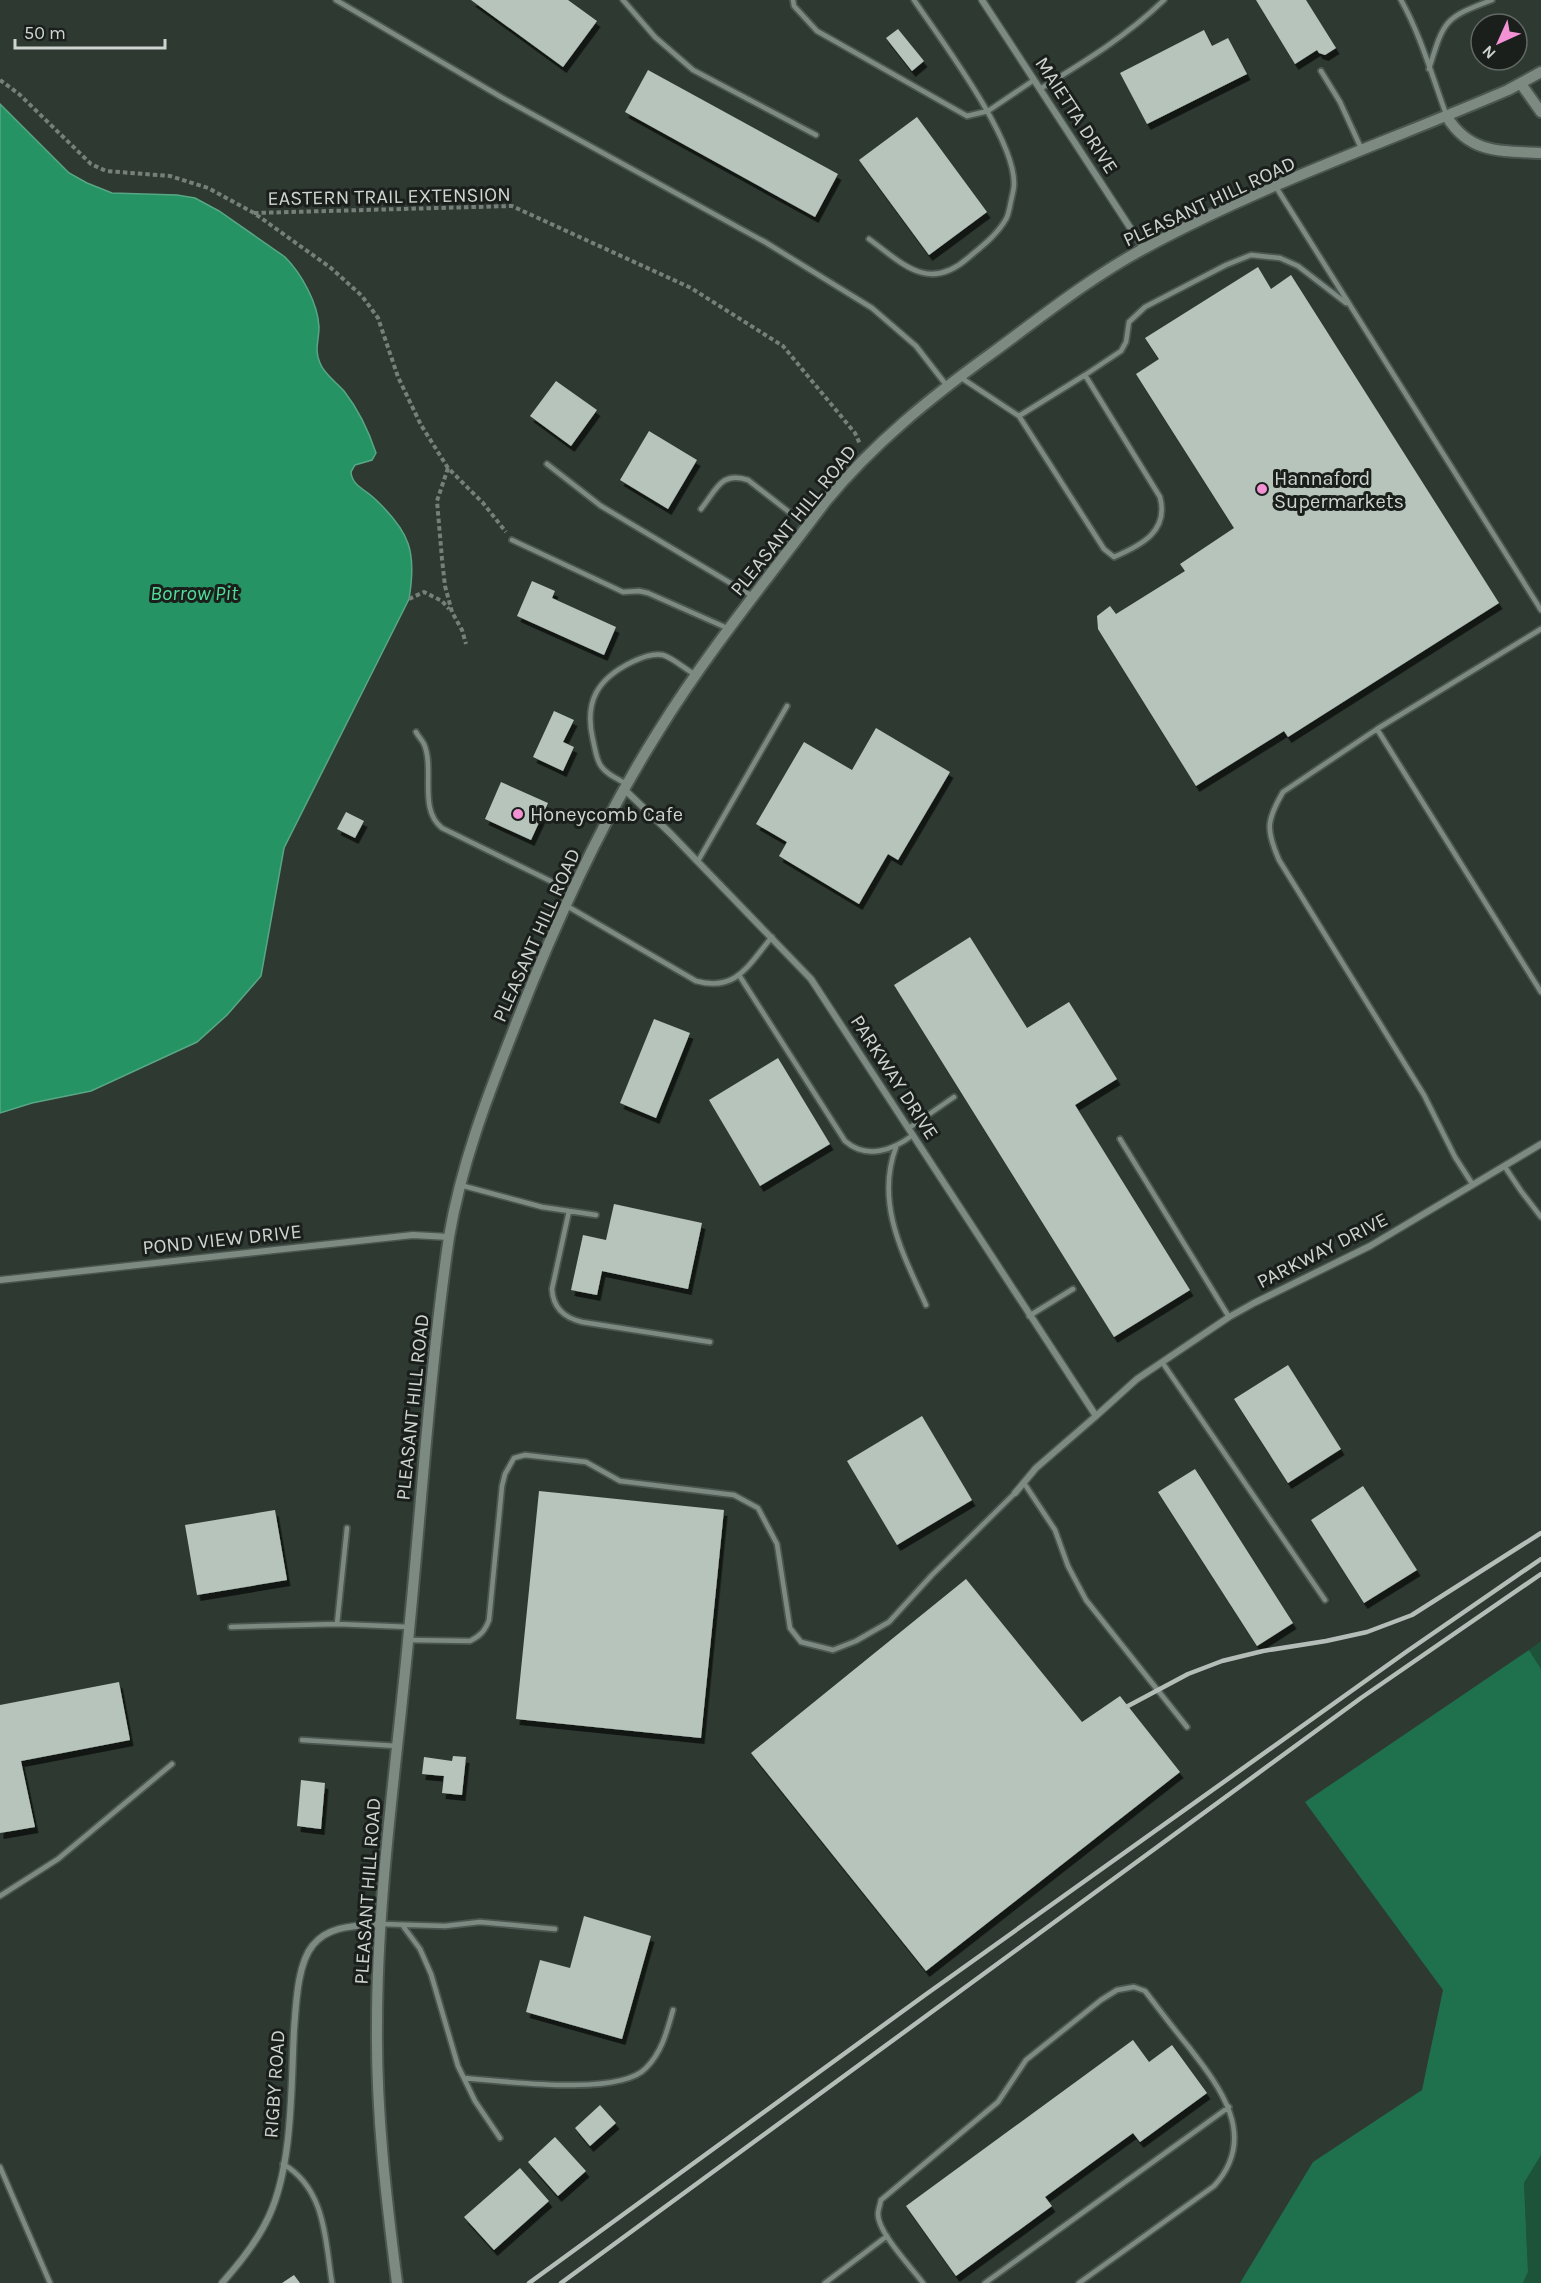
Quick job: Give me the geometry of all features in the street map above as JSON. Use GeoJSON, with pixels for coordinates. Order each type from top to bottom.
{"type":"FeatureCollection","features":[{"type":"Feature","properties":{"kind":"street","name":"MAIETTA DRIVE"},"geometry":{"type":"LineString","coordinates":[[982,0],[1144,249]]}},
{"type":"Feature","properties":{"kind":"street","name":"PLEASANT HILL ROAD"},"geometry":{"type":"LineString","coordinates":[[397,2283],[384,2182],[380,2124],[377,2022],[380,1924],[449,1237],[459,1185],[484,1104],[522,1008],[573,892],[626,787],[657,733],[696,675],[843,481],[901,424],[947,386],[1086,285],[1144,249],[1276,187],[1447,117],[1521,84],[1541,72]]}},
{"type":"Feature","properties":{"kind":"street"},"geometry":{"type":"LineString","coordinates":[[1521,84],[1541,112]]}},
{"type":"Feature","properties":{"kind":"street"},"geometry":{"type":"LineString","coordinates":[[1447,117],[1463,137],[1481,147],[1541,153]]}},
{"type":"Feature","properties":{"kind":"street","name":"PARKWAY DRIVE"},"geometry":{"type":"LineString","coordinates":[[626,787],[811,979],[1096,1416]]}},
{"type":"Feature","properties":{"kind":"street","name":"PARKWAY DRIVE"},"geometry":{"type":"LineString","coordinates":[[1015,1493],[1036,1468],[1137,1379],[1229,1317],[1370,1246],[1541,1144]]}},
{"type":"Feature","properties":{"kind":"street","name":"POND VIEW DRIVE"},"geometry":{"type":"LineString","coordinates":[[0,1280],[413,1235],[449,1237]]}},
{"type":"Feature","properties":{"kind":"street","name":"RIGBY ROAD"},"geometry":{"type":"LineString","coordinates":[[222,2283],[253,2243],[269,2216],[280,2181],[284,2164],[290,2099],[296,2001],[305,1960],[318,1940],[336,1929],[380,1924]]}},
{"type":"Feature","properties":{"kind":"lane"},"geometry":{"type":"LineString","coordinates":[[336,0],[501,97],[765,242],[872,308],[916,346],[947,386]]}},
{"type":"Feature","properties":{"kind":"lane"},"geometry":{"type":"LineString","coordinates":[[623,0],[655,37],[693,70],[816,135]]}},
{"type":"Feature","properties":{"kind":"lane"},"geometry":{"type":"LineString","coordinates":[[793,0],[794,6],[817,31],[967,116],[988,111],[1034,80]]}},
{"type":"Feature","properties":{"kind":"lane"},"geometry":{"type":"LineString","coordinates":[[868,238],[910,270],[929,275],[943,273],[964,261],[991,238],[1007,218],[1014,183],[1008,154],[988,111],[914,0]]}},
{"type":"Feature","properties":{"kind":"lane"},"geometry":{"type":"LineString","coordinates":[[1040,89],[1103,50],[1142,21],[1164,0]]}},
{"type":"Feature","properties":{"kind":"lane"},"geometry":{"type":"LineString","coordinates":[[1401,0],[1420,37],[1447,117]]}},
{"type":"Feature","properties":{"kind":"lane"},"geometry":{"type":"LineString","coordinates":[[1429,69],[1440,35],[1449,21],[1459,12],[1492,0]]}},
{"type":"Feature","properties":{"kind":"lane"},"geometry":{"type":"LineString","coordinates":[[1320,71],[1340,102],[1362,151]]}},
{"type":"Feature","properties":{"kind":"lane"},"geometry":{"type":"LineString","coordinates":[[1276,187],[1541,610]]}},
{"type":"Feature","properties":{"kind":"lane"},"geometry":{"type":"LineString","coordinates":[[1019,416],[1121,351],[1126,342],[1129,322],[1145,307],[1226,265],[1251,255],[1280,258],[1298,266],[1350,306]]}},
{"type":"Feature","properties":{"kind":"lane"},"geometry":{"type":"LineString","coordinates":[[960,377],[1019,416],[1104,549],[1114,557],[1138,547],[1152,535],[1161,519],[1163,509],[1160,497],[1085,375]]}},
{"type":"Feature","properties":{"kind":"lane"},"geometry":{"type":"LineString","coordinates":[[547,464],[601,506],[753,597]]}},
{"type":"Feature","properties":{"kind":"lane"},"geometry":{"type":"LineString","coordinates":[[702,509],[724,479],[730,476],[738,477],[748,480],[807,526]]}},
{"type":"Feature","properties":{"kind":"lane"},"geometry":{"type":"LineString","coordinates":[[512,540],[623,592],[648,593],[729,630]]}},
{"type":"Feature","properties":{"kind":"lane"},"geometry":{"type":"LineString","coordinates":[[1473,1185],[1455,1157],[1424,1095],[1279,860],[1268,826],[1283,792],[1377,729],[1541,628]]}},
{"type":"Feature","properties":{"kind":"lane"},"geometry":{"type":"LineString","coordinates":[[626,787],[606,772],[600,765],[596,753],[589,718],[591,704],[601,685],[620,669],[644,657],[654,655],[665,656],[696,675]]}},
{"type":"Feature","properties":{"kind":"lane"},"geometry":{"type":"LineString","coordinates":[[698,861],[787,706]]}},
{"type":"Feature","properties":{"kind":"lane"},"geometry":{"type":"LineString","coordinates":[[1377,729],[1541,992]]}},
{"type":"Feature","properties":{"kind":"lane"},"geometry":{"type":"LineString","coordinates":[[416,732],[424,744],[426,754],[429,798],[434,822],[573,892]]}},
{"type":"Feature","properties":{"kind":"lane"},"geometry":{"type":"LineString","coordinates":[[567,906],[696,981],[712,985],[723,984],[739,975],[772,937]]}},
{"type":"Feature","properties":{"kind":"lane"},"geometry":{"type":"LineString","coordinates":[[739,975],[845,1141],[861,1150],[877,1151],[896,1147],[913,1136]]}},
{"type":"Feature","properties":{"kind":"lane"},"geometry":{"type":"LineString","coordinates":[[909,1128],[954,1097]]}},
{"type":"Feature","properties":{"kind":"lane"},"geometry":{"type":"LineString","coordinates":[[1120,1139],[1229,1317]]}},
{"type":"Feature","properties":{"kind":"lane"},"geometry":{"type":"LineString","coordinates":[[896,1147],[888,1177],[888,1206],[901,1250],[926,1305]]}},
{"type":"Feature","properties":{"kind":"lane"},"geometry":{"type":"LineString","coordinates":[[1505,1167],[1541,1216]]}},
{"type":"Feature","properties":{"kind":"lane"},"geometry":{"type":"LineString","coordinates":[[459,1185],[542,1207],[596,1215]]}},
{"type":"Feature","properties":{"kind":"lane"},"geometry":{"type":"LineString","coordinates":[[569,1211],[552,1289],[552,1300],[561,1312],[572,1320],[710,1342]]}},
{"type":"Feature","properties":{"kind":"lane"},"geometry":{"type":"LineString","coordinates":[[1029,1316],[1073,1289]]}},
{"type":"Feature","properties":{"kind":"lane"},"geometry":{"type":"LineString","coordinates":[[1162,1362],[1325,1600]]}},
{"type":"Feature","properties":{"kind":"lane"},"geometry":{"type":"LineString","coordinates":[[408,1640],[470,1641],[486,1629],[489,1620],[502,1486],[505,1474],[514,1458],[525,1455],[586,1462],[620,1481],[734,1495],[758,1508],[777,1544],[790,1628],[801,1642],[834,1650],[856,1641],[889,1622],[932,1575],[1015,1493]]}},
{"type":"Feature","properties":{"kind":"lane"},"geometry":{"type":"LineString","coordinates":[[1024,1483],[1055,1530],[1068,1566],[1086,1600],[1187,1727]]}},
{"type":"Feature","properties":{"kind":"lane"},"geometry":{"type":"LineString","coordinates":[[337,1624],[347,1528]]}},
{"type":"Feature","properties":{"kind":"lane"},"geometry":{"type":"LineString","coordinates":[[231,1627],[337,1624],[410,1627]]}},
{"type":"Feature","properties":{"kind":"lane"},"geometry":{"type":"LineString","coordinates":[[302,1740],[397,1746]]}},
{"type":"Feature","properties":{"kind":"lane"},"geometry":{"type":"LineString","coordinates":[[0,1896],[58,1859],[172,1764]]}},
{"type":"Feature","properties":{"kind":"lane"},"geometry":{"type":"LineString","coordinates":[[380,1924],[445,1926],[480,1922],[555,1929]]}},
{"type":"Feature","properties":{"kind":"lane"},"geometry":{"type":"LineString","coordinates":[[403,1926],[420,1949],[431,1974],[458,2066],[475,2102],[500,2138]]}},
{"type":"Feature","properties":{"kind":"lane"},"geometry":{"type":"LineString","coordinates":[[923,2283],[887,2236],[878,2213],[881,2200],[998,2102],[1026,2060],[1101,2000],[1118,1990],[1134,1987],[1144,1991],[1218,2084],[1229,2107],[1233,2132],[1233,2153],[1224,2175],[1214,2186],[1079,2283]]}},
{"type":"Feature","properties":{"kind":"lane"},"geometry":{"type":"LineString","coordinates":[[464,2078],[552,2084],[600,2084],[626,2081],[645,2070],[658,2054],[673,2010]]}},
{"type":"Feature","properties":{"kind":"lane"},"geometry":{"type":"LineString","coordinates":[[985,2283],[1229,2107]]}},
{"type":"Feature","properties":{"kind":"lane"},"geometry":{"type":"LineString","coordinates":[[284,2164],[304,2180],[322,2216],[332,2283]]}},
{"type":"Feature","properties":{"kind":"lane"},"geometry":{"type":"LineString","coordinates":[[0,2167],[50,2283]]}},
{"type":"Feature","properties":{"kind":"lane"},"geometry":{"type":"LineString","coordinates":[[825,2283],[887,2236]]}},
{"type":"Feature","properties":{"kind":"path"},"geometry":{"type":"LineString","coordinates":[[0,80],[19,94],[91,164],[106,171],[170,176],[208,188],[254,213],[331,268],[362,296],[378,318],[398,377],[421,425],[448,468],[483,503],[512,540]]}},
{"type":"Feature","properties":{"kind":"path","name":"EASTERN TRAIL EXTENSION"},"geometry":{"type":"LineString","coordinates":[[254,213],[512,206],[691,288],[783,346],[855,433],[866,457]]}},
{"type":"Feature","properties":{"kind":"path"},"geometry":{"type":"LineString","coordinates":[[448,468],[438,501],[445,586],[452,612]]}},
{"type":"Feature","properties":{"kind":"path"},"geometry":{"type":"LineString","coordinates":[[409,599],[424,592],[442,601],[452,612],[462,630],[466,644]]}},
{"type":"Feature","properties":{"kind":"shaded area"},"geometry":{"type":"Polygon","coordinates":[[[1541,1641],[1541,1669],[1529,1650],[1541,1641]]]}},
{"type":"Feature","properties":{"kind":"shaded area"},"geometry":{"type":"Polygon","coordinates":[[[1529,1650],[1541,1669],[1541,2155],[1524,2183],[1528,2272],[1523,2283],[1240,2283],[1313,2162],[1422,2090],[1443,1990],[1305,1802],[1529,1650]]]}},
{"type":"Feature","properties":{"kind":"shaded area"},"geometry":{"type":"Polygon","coordinates":[[[1541,2155],[1541,2283],[1523,2283],[1528,2272],[1524,2183],[1541,2155]]]}},
{"type":"Feature","properties":{"kind":"water","name":"Borrow Pit"},"geometry":{"type":"Polygon","coordinates":[[[0,104],[69,173],[87,183],[112,193],[177,195],[195,198],[219,211],[285,257],[303,280],[316,308],[319,327],[317,349],[320,363],[324,371],[354,405],[376,453],[372,460],[355,465],[351,472],[352,477],[396,522],[408,544],[412,568],[409,599],[284,848],[261,976],[227,1015],[197,1042],[91,1091],[32,1103],[0,1113],[0,104]]]}},
{"type":"Feature","properties":{"kind":"building"},"geometry":{"type":"Polygon","coordinates":[[[471,0],[568,0],[597,21],[563,67],[471,0]]]}},
{"type":"Feature","properties":{"kind":"building"},"geometry":{"type":"Polygon","coordinates":[[[1256,0],[1306,0],[1336,48],[1325,55],[1317,50],[1295,64],[1256,0]]]}},
{"type":"Feature","properties":{"kind":"building"},"geometry":{"type":"Polygon","coordinates":[[[898,29],[924,61],[912,71],[886,38],[898,29]]]}},
{"type":"Feature","properties":{"kind":"building"},"geometry":{"type":"Polygon","coordinates":[[[1204,30],[1212,46],[1228,38],[1247,74],[1147,124],[1120,73],[1204,30]]]}},
{"type":"Feature","properties":{"kind":"building"},"geometry":{"type":"Polygon","coordinates":[[[648,70],[838,174],[815,217],[625,112],[648,70]]]}},
{"type":"Feature","properties":{"kind":"building"},"geometry":{"type":"Polygon","coordinates":[[[917,117],[987,212],[929,255],[859,160],[917,117]]]}},
{"type":"Feature","properties":{"kind":"building"},"geometry":{"type":"Polygon","coordinates":[[[1258,267],[1271,289],[1291,275],[1499,603],[1288,737],[1284,731],[1196,786],[1098,629],[1097,616],[1110,606],[1116,614],[1185,571],[1180,564],[1234,528],[1136,374],[1159,359],[1145,338],[1258,267]]]}},
{"type":"Feature","properties":{"kind":"building"},"geometry":{"type":"Polygon","coordinates":[[[556,381],[597,410],[571,446],[530,416],[556,381]]]}},
{"type":"Feature","properties":{"kind":"building"},"geometry":{"type":"Polygon","coordinates":[[[649,431],[697,460],[668,509],[620,480],[649,431]]]}},
{"type":"Feature","properties":{"kind":"building"},"geometry":{"type":"Polygon","coordinates":[[[532,581],[555,591],[552,598],[616,627],[604,655],[517,616],[532,581]]]}},
{"type":"Feature","properties":{"kind":"building"},"geometry":{"type":"Polygon","coordinates":[[[554,711],[574,720],[563,742],[574,747],[563,771],[533,757],[554,711]]]}},
{"type":"Feature","properties":{"kind":"building"},"geometry":{"type":"Polygon","coordinates":[[[876,728],[950,772],[898,860],[888,854],[859,904],[779,856],[787,842],[756,824],[804,742],[852,770],[876,728]]]}},
{"type":"Feature","properties":{"kind":"building"},"geometry":{"type":"Polygon","coordinates":[[[501,782],[548,803],[531,840],[485,819],[501,782]]]}},
{"type":"Feature","properties":{"kind":"building"},"geometry":{"type":"Polygon","coordinates":[[[346,812],[364,821],[355,838],[337,829],[346,812]]]}},
{"type":"Feature","properties":{"kind":"building"},"geometry":{"type":"Polygon","coordinates":[[[970,937],[1027,1028],[1069,1002],[1117,1079],[1075,1105],[1190,1290],[1114,1337],[894,985],[970,937]]]}},
{"type":"Feature","properties":{"kind":"building"},"geometry":{"type":"Polygon","coordinates":[[[654,1019],[690,1033],[656,1118],[620,1103],[654,1019]]]}},
{"type":"Feature","properties":{"kind":"building"},"geometry":{"type":"Polygon","coordinates":[[[778,1058],[830,1144],[760,1186],[709,1100],[778,1058]]]}},
{"type":"Feature","properties":{"kind":"building"},"geometry":{"type":"Polygon","coordinates":[[[614,1204],[702,1223],[688,1289],[602,1271],[597,1295],[571,1290],[583,1235],[606,1240],[614,1204]]]}},
{"type":"Feature","properties":{"kind":"building"},"geometry":{"type":"Polygon","coordinates":[[[1288,1365],[1341,1449],[1288,1483],[1234,1399],[1288,1365]]]}},
{"type":"Feature","properties":{"kind":"building"},"geometry":{"type":"Polygon","coordinates":[[[922,1416],[972,1500],[897,1545],[847,1461],[922,1416]]]}},
{"type":"Feature","properties":{"kind":"building"},"geometry":{"type":"Polygon","coordinates":[[[1195,1469],[1293,1623],[1257,1646],[1158,1492],[1195,1469]]]}},
{"type":"Feature","properties":{"kind":"building"},"geometry":{"type":"Polygon","coordinates":[[[1363,1486],[1417,1570],[1364,1603],[1311,1520],[1363,1486]]]}},
{"type":"Feature","properties":{"kind":"building"},"geometry":{"type":"Polygon","coordinates":[[[539,1491],[724,1510],[701,1738],[516,1719],[539,1491]]]}},
{"type":"Feature","properties":{"kind":"building"},"geometry":{"type":"Polygon","coordinates":[[[275,1510],[287,1580],[197,1595],[185,1525],[275,1510]]]}},
{"type":"Feature","properties":{"kind":"building"},"geometry":{"type":"Polygon","coordinates":[[[966,1579],[1082,1722],[1120,1696],[1180,1772],[926,1971],[751,1753],[966,1579]]]}},
{"type":"Feature","properties":{"kind":"building"},"geometry":{"type":"Polygon","coordinates":[[[119,1682],[130,1740],[21,1761],[35,1827],[0,1833],[0,1705],[119,1682]]]}},
{"type":"Feature","properties":{"kind":"building"},"geometry":{"type":"Polygon","coordinates":[[[453,1756],[466,1757],[462,1795],[442,1793],[444,1776],[422,1774],[424,1757],[452,1761],[453,1756]]]}},
{"type":"Feature","properties":{"kind":"building"},"geometry":{"type":"Polygon","coordinates":[[[301,1780],[325,1783],[321,1829],[297,1826],[301,1780]]]}},
{"type":"Feature","properties":{"kind":"building"},"geometry":{"type":"Polygon","coordinates":[[[584,1916],[651,1936],[622,2039],[526,2012],[540,1960],[570,1968],[584,1916]]]}},
{"type":"Feature","properties":{"kind":"building"},"geometry":{"type":"Polygon","coordinates":[[[1133,2040],[1149,2062],[1172,2045],[1207,2093],[1140,2142],[1133,2133],[1045,2197],[1052,2206],[956,2276],[906,2206],[1133,2040]]]}},
{"type":"Feature","properties":{"kind":"building"},"geometry":{"type":"Polygon","coordinates":[[[600,2105],[616,2123],[590,2146],[575,2128],[600,2105]]]}},
{"type":"Feature","properties":{"kind":"building"},"geometry":{"type":"Polygon","coordinates":[[[555,2137],[586,2171],[558,2196],[528,2162],[555,2137]]]}},
{"type":"Feature","properties":{"kind":"building"},"geometry":{"type":"Polygon","coordinates":[[[520,2168],[549,2201],[494,2250],[464,2217],[520,2168]]]}},
{"type":"Feature","properties":{"kind":"building"},"geometry":{"type":"Polygon","coordinates":[[[294,2275],[300,2283],[282,2283],[294,2275]]]}},
{"type":"Feature","properties":{"kind":"railway"},"geometry":{"type":"LineString","coordinates":[[1128,1706],[1188,1674],[1222,1661],[1367,1632],[1412,1615],[1541,1533]]}},
{"type":"Feature","properties":{"kind":"railway"},"geometry":{"type":"LineString","coordinates":[[529,2283],[925,1995],[1406,1652],[1541,1559]]}},
{"type":"Feature","properties":{"kind":"railway"},"geometry":{"type":"LineString","coordinates":[[561,2283],[1361,1698],[1541,1574]]}},
{"type":"Feature","properties":{"kind":"place","name":"Hannaford Supermarkets"},"geometry":{"type":"Point","coordinates":[1262,489]}},
{"type":"Feature","properties":{"kind":"place","name":"Honeycomb Cafe"},"geometry":{"type":"Point","coordinates":[518,814]}}]}
